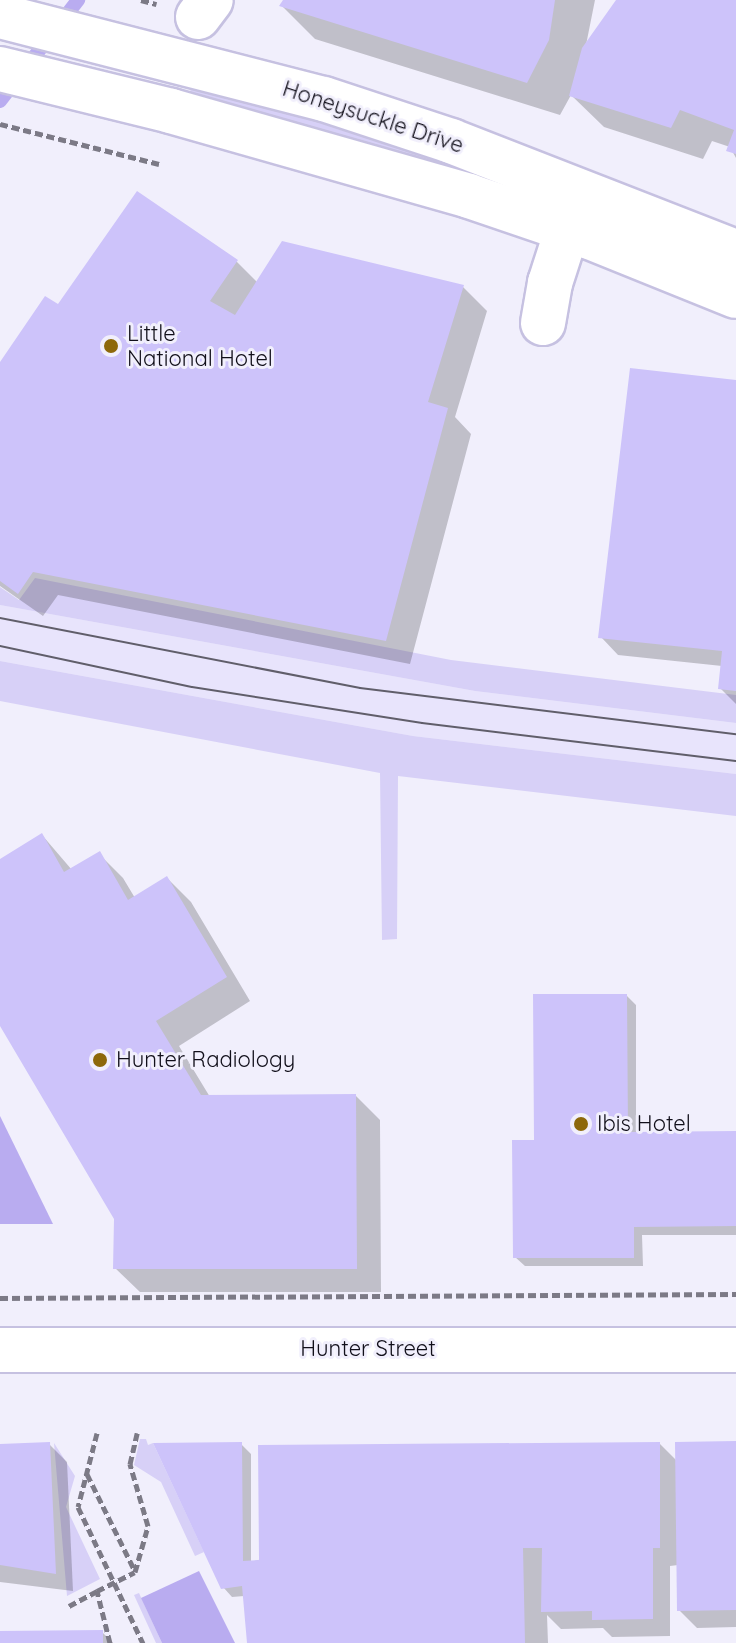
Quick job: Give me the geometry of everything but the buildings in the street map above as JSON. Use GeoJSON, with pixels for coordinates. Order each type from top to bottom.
{"type":"FeatureCollection","features":[{"type":"Feature","properties":{"kind":"main road","name":"Honeysuckle Drive"},"geometry":{"type":"LineString","coordinates":[[0,16],[324,99],[451,141],[736,252]]}},
{"type":"Feature","properties":{"kind":"main road"},"geometry":{"type":"LineString","coordinates":[[0,69],[469,196],[567,230],[736,296]]}},
{"type":"Feature","properties":{"kind":"main road"},"geometry":{"type":"LineString","coordinates":[[543,323],[550,283],[567,230]]}},
{"type":"Feature","properties":{"kind":"main road","name":"Hunter Street"},"geometry":{"type":"LineString","coordinates":[[0,1350],[736,1350]]}},
{"type":"Feature","properties":{"kind":"path"},"geometry":{"type":"LineString","coordinates":[[0,124],[159,164]]}},
{"type":"Feature","properties":{"kind":"path"},"geometry":{"type":"LineString","coordinates":[[0,1298],[736,1294]]}},
{"type":"Feature","properties":{"kind":"path"},"geometry":{"type":"LineString","coordinates":[[97,1433],[78,1507],[143,1643]]}},
{"type":"Feature","properties":{"kind":"path"},"geometry":{"type":"LineString","coordinates":[[69,1606],[135,1572],[148,1526],[130,1464],[137,1433]]}},
{"type":"Feature","properties":{"kind":"path"},"geometry":{"type":"LineString","coordinates":[[87,1474],[135,1572]]}},
{"type":"Feature","properties":{"kind":"path"},"geometry":{"type":"LineString","coordinates":[[97,1591],[110,1643]]}},
{"type":"Feature","properties":{"kind":"shaded area"},"geometry":{"type":"Polygon","coordinates":[[[193,78],[359,122],[736,260],[189,97],[193,78]]]}},
{"type":"Feature","properties":{"kind":"shaded area"},"geometry":{"type":"Polygon","coordinates":[[[35,578],[451,660],[736,695],[736,723],[475,691],[0,605],[0,587],[19,600],[35,578]]]}},
{"type":"Feature","properties":{"kind":"shaded area"},"geometry":{"type":"Polygon","coordinates":[[[0,605],[475,691],[736,723],[736,774],[413,736],[0,661],[0,605]]]}},
{"type":"Feature","properties":{"kind":"shaded area"},"geometry":{"type":"Polygon","coordinates":[[[0,661],[413,736],[736,774],[736,816],[398,776],[397,939],[382,940],[380,773],[0,701],[0,661]]]}},
{"type":"Feature","properties":{"kind":"shaded area"},"geometry":{"type":"Polygon","coordinates":[[[0,1116],[53,1224],[0,1224],[0,1116]]]}},
{"type":"Feature","properties":{"kind":"shaded area"},"geometry":{"type":"Polygon","coordinates":[[[140,1439],[146,1439],[148,1445],[153,1443],[204,1552],[195,1556],[161,1482],[134,1465],[140,1439]]]}},
{"type":"Feature","properties":{"kind":"shaded area"},"geometry":{"type":"Polygon","coordinates":[[[54,1443],[75,1476],[66,1507],[100,1579],[67,1596],[54,1443]]]}},
{"type":"Feature","properties":{"kind":"shaded area"},"geometry":{"type":"Polygon","coordinates":[[[199,1571],[235,1643],[162,1643],[141,1598],[199,1571]]]}},
{"type":"Feature","properties":{"kind":"shaded area"},"geometry":{"type":"Polygon","coordinates":[[[139,1593],[162,1643],[156,1643],[134,1595],[139,1593]]]}},
{"type":"Feature","properties":{"kind":"waterway"},"geometry":{"type":"LineString","coordinates":[[0,101],[78,0]]}},
{"type":"Feature","properties":{"kind":"tram line"},"geometry":{"type":"LineString","coordinates":[[0,618],[360,688],[736,734]]}},
{"type":"Feature","properties":{"kind":"tram line"},"geometry":{"type":"LineString","coordinates":[[0,646],[192,687],[422,723],[736,761]]}},
{"type":"Feature","properties":{"kind":"place","name":"Little National Hotel"},"geometry":{"type":"Point","coordinates":[111,346]}},
{"type":"Feature","properties":{"kind":"place","name":"Hunter Radiology"},"geometry":{"type":"Point","coordinates":[100,1060]}},
{"type":"Feature","properties":{"kind":"place","name":"Ibis Hotel"},"geometry":{"type":"Point","coordinates":[581,1124]}}]}
